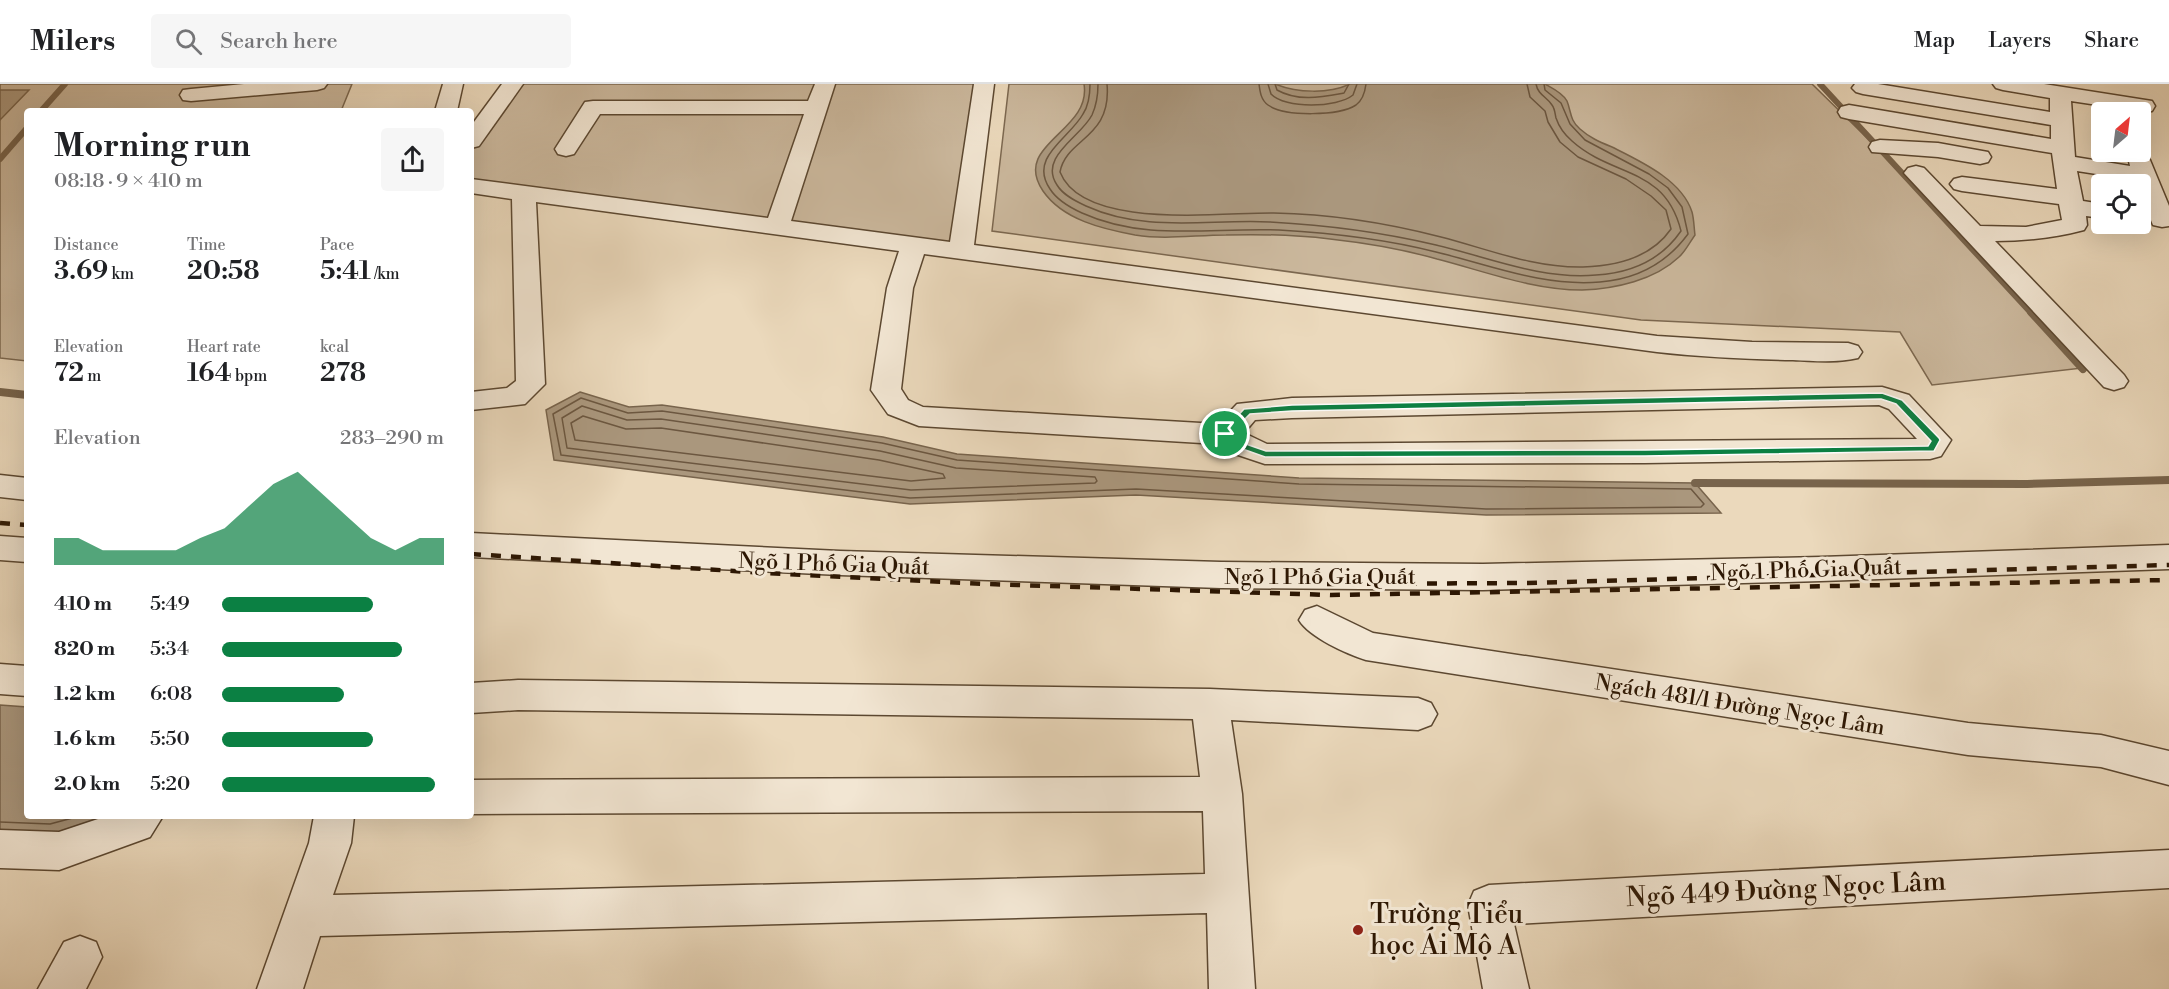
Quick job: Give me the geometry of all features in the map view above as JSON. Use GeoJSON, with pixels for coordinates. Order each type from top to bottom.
{"type":"FeatureCollection","features":[{"type":"Feature","properties":{"kind":"street"},"geometry":{"type":"LineString","coordinates":[[191,95],[244,87],[310,84]]}},
{"type":"Feature","properties":{"kind":"street"},"geometry":{"type":"LineString","coordinates":[[289,108],[310,84]]}},
{"type":"Feature","properties":{"kind":"street"},"geometry":{"type":"LineString","coordinates":[[447,108],[453,84]]}},
{"type":"Feature","properties":{"kind":"street"},"geometry":{"type":"LineString","coordinates":[[474,137],[513,84]]}},
{"type":"Feature","properties":{"kind":"street"},"geometry":{"type":"LineString","coordinates":[[777,227],[825,84]]}},
{"type":"Feature","properties":{"kind":"street"},"geometry":{"type":"LineString","coordinates":[[961,251],[984,84]]}},
{"type":"Feature","properties":{"kind":"street"},"geometry":{"type":"LineString","coordinates":[[2003,84],[2052,90],[2100,102]]}},
{"type":"Feature","properties":{"kind":"street"},"geometry":{"type":"LineString","coordinates":[[2098,84],[2140,102]]}},
{"type":"Feature","properties":{"kind":"street"},"geometry":{"type":"LineString","coordinates":[[1863,88],[2062,120]]}},
{"type":"Feature","properties":{"kind":"street"},"geometry":{"type":"LineString","coordinates":[[1975,233],[2026,234],[2075,225],[2059,162],[2062,120],[2052,90]]}},
{"type":"Feature","properties":{"kind":"street"},"geometry":{"type":"LineString","coordinates":[[566,149],[592,107],[817,108]]}},
{"type":"Feature","properties":{"kind":"street"},"geometry":{"type":"LineString","coordinates":[[1849,111],[2059,162],[2131,174]]}},
{"type":"Feature","properties":{"kind":"street"},"geometry":{"type":"LineString","coordinates":[[1880,147],[1938,150],[1996,159]]}},
{"type":"Feature","properties":{"kind":"street"},"geometry":{"type":"LineString","coordinates":[[1916,173],[2114,381]]}},
{"type":"Feature","properties":{"kind":"street"},"geometry":{"type":"LineString","coordinates":[[2151,177],[2169,175]]}},
{"type":"Feature","properties":{"kind":"street"},"geometry":{"type":"LineString","coordinates":[[1962,184],[2071,202],[2091,208]]}},
{"type":"Feature","properties":{"kind":"street"},"geometry":{"type":"LineString","coordinates":[[474,186],[1657,344],[1726,350],[1848,352]]}},
{"type":"Feature","properties":{"kind":"street"},"geometry":{"type":"LineString","coordinates":[[2151,188],[2157,219]]}},
{"type":"Feature","properties":{"kind":"street"},"geometry":{"type":"LineString","coordinates":[[474,400],[515,398],[531,384],[524,193]]}},
{"type":"Feature","properties":{"kind":"street"},"geometry":{"type":"LineString","coordinates":[[914,245],[900,288],[886,390],[898,407],[919,416],[1225,434],[1240,445],[1265,454],[1645,453],[1930,449],[1936,440],[1899,402],[1882,396],[1292,408],[1247,411],[1225,434]]}},
{"type":"Feature","properties":{"kind":"street"},"geometry":{"type":"LineString","coordinates":[[0,486],[24,489]]}},
{"type":"Feature","properties":{"kind":"street","name":"Ngõ 1 Phố Gia Quất"},"geometry":{"type":"LineString","coordinates":[[474,545],[840,563],[1221,575],[1483,577],[1821,569],[2169,557]]}},
{"type":"Feature","properties":{"kind":"street"},"geometry":{"type":"LineString","coordinates":[[0,548],[24,550]]}},
{"type":"Feature","properties":{"kind":"street","name":"Ngách 481/1 Đường Ngọc Lâm"},"geometry":{"type":"LineString","coordinates":[[1317,620],[1366,646],[1968,739],[2102,752],[2169,768]]}},
{"type":"Feature","properties":{"kind":"street"},"geometry":{"type":"LineString","coordinates":[[0,679],[24,681]]}},
{"type":"Feature","properties":{"kind":"street"},"geometry":{"type":"LineString","coordinates":[[474,698],[518,695],[1210,704],[1418,714]]}},
{"type":"Feature","properties":{"kind":"street"},"geometry":{"type":"LineString","coordinates":[[1210,704],[1222,794],[1232,989]]}},
{"type":"Feature","properties":{"kind":"street"},"geometry":{"type":"LineString","coordinates":[[474,797],[1222,794]]}},
{"type":"Feature","properties":{"kind":"street"},"geometry":{"type":"LineString","coordinates":[[0,849],[59,851],[136,824],[140,819]]}},
{"type":"Feature","properties":{"kind":"street"},"geometry":{"type":"LineString","coordinates":[[280,989],[307,916],[330,843],[334,819]]}},
{"type":"Feature","properties":{"kind":"street","name":"Ngõ 449 Đường Ngọc Lâm"},"geometry":{"type":"LineString","coordinates":[[1506,989],[1489,905],[2169,869]]}},
{"type":"Feature","properties":{"kind":"street"},"geometry":{"type":"LineString","coordinates":[[307,916],[1227,893]]}},
{"type":"Feature","properties":{"kind":"shaded area"},"geometry":{"type":"Polygon","coordinates":[[[0,84],[352,84],[342,108],[24,108],[24,361],[0,358],[0,84]]]}},
{"type":"Feature","properties":{"kind":"shaded area"},"geometry":{"type":"Polygon","coordinates":[[[513,84],[984,84],[961,251],[474,187],[474,137],[513,84]]]}},
{"type":"Feature","properties":{"kind":"shaded area"},"geometry":{"type":"Polygon","coordinates":[[[1009,84],[1812,84],[2100,366],[1932,385],[1900,332],[1641,320],[992,231],[1009,84]]]}},
{"type":"Feature","properties":{"kind":"water"},"geometry":{"type":"Polygon","coordinates":[[[1084,84],[1275,84],[1293,89],[1323,91],[1350,84],[1545,84],[1565,98],[1574,123],[1584,132],[1595,140],[1647,165],[1679,190],[1692,212],[1695,235],[1681,255],[1658,272],[1634,282],[1608,288],[1582,290],[1545,287],[1411,252],[1343,241],[1265,235],[1158,237],[1110,230],[1084,222],[1061,209],[1043,191],[1036,175],[1037,161],[1044,149],[1076,114],[1083,100],[1084,84]]]}},
{"type":"Feature","properties":{"kind":"water"},"geometry":{"type":"Polygon","coordinates":[[[0,90],[29,90],[0,120],[0,90]]]}},
{"type":"Feature","properties":{"kind":"water"},"geometry":{"type":"Polygon","coordinates":[[[580,392],[629,407],[662,405],[883,437],[957,454],[1299,478],[1695,483],[1721,513],[1486,515],[1136,495],[910,504],[554,460],[546,410],[580,392]]]}},
{"type":"Feature","properties":{"kind":"water"},"geometry":{"type":"Polygon","coordinates":[[[0,705],[24,707],[24,819],[103,819],[64,837],[0,835],[0,705]]]}},
{"type":"Feature","properties":{"kind":"waterway"},"geometry":{"type":"LineString","coordinates":[[44,108],[65,84]]}},
{"type":"Feature","properties":{"kind":"waterway"},"geometry":{"type":"LineString","coordinates":[[1820,84],[2032,314]]}},
{"type":"Feature","properties":{"kind":"waterway"},"geometry":{"type":"LineString","coordinates":[[0,159],[24,131]]}},
{"type":"Feature","properties":{"kind":"waterway"},"geometry":{"type":"LineString","coordinates":[[2031,312],[2083,369]]}},
{"type":"Feature","properties":{"kind":"waterway"},"geometry":{"type":"LineString","coordinates":[[0,392],[24,395]]}},
{"type":"Feature","properties":{"kind":"waterway"},"geometry":{"type":"LineString","coordinates":[[1695,483],[2027,484],[2169,480]]}},
{"type":"Feature","properties":{"kind":"railway"},"geometry":{"type":"LineString","coordinates":[[0,523],[24,525]]}},
{"type":"Feature","properties":{"kind":"railway"},"geometry":{"type":"LineString","coordinates":[[474,554],[765,573],[987,584],[1331,595],[2169,580]]}},
{"type":"Feature","properties":{"kind":"railway"},"geometry":{"type":"LineString","coordinates":[[1327,584],[1528,583],[2169,565]]}},
{"type":"Feature","properties":{"kind":"place","name":"Trường Tiểu học Ái Mộ A"},"geometry":{"type":"Point","coordinates":[1358,930]}},
{"type":"Feature","properties":{"kind":"route"},"geometry":{"type":"LineString","coordinates":[[1882,396],[1899,402],[1936,440],[1930,449],[1645,453],[1265,454],[1240,445],[1225,434],[1247,411],[1292,408],[1882,396]]}}]}
